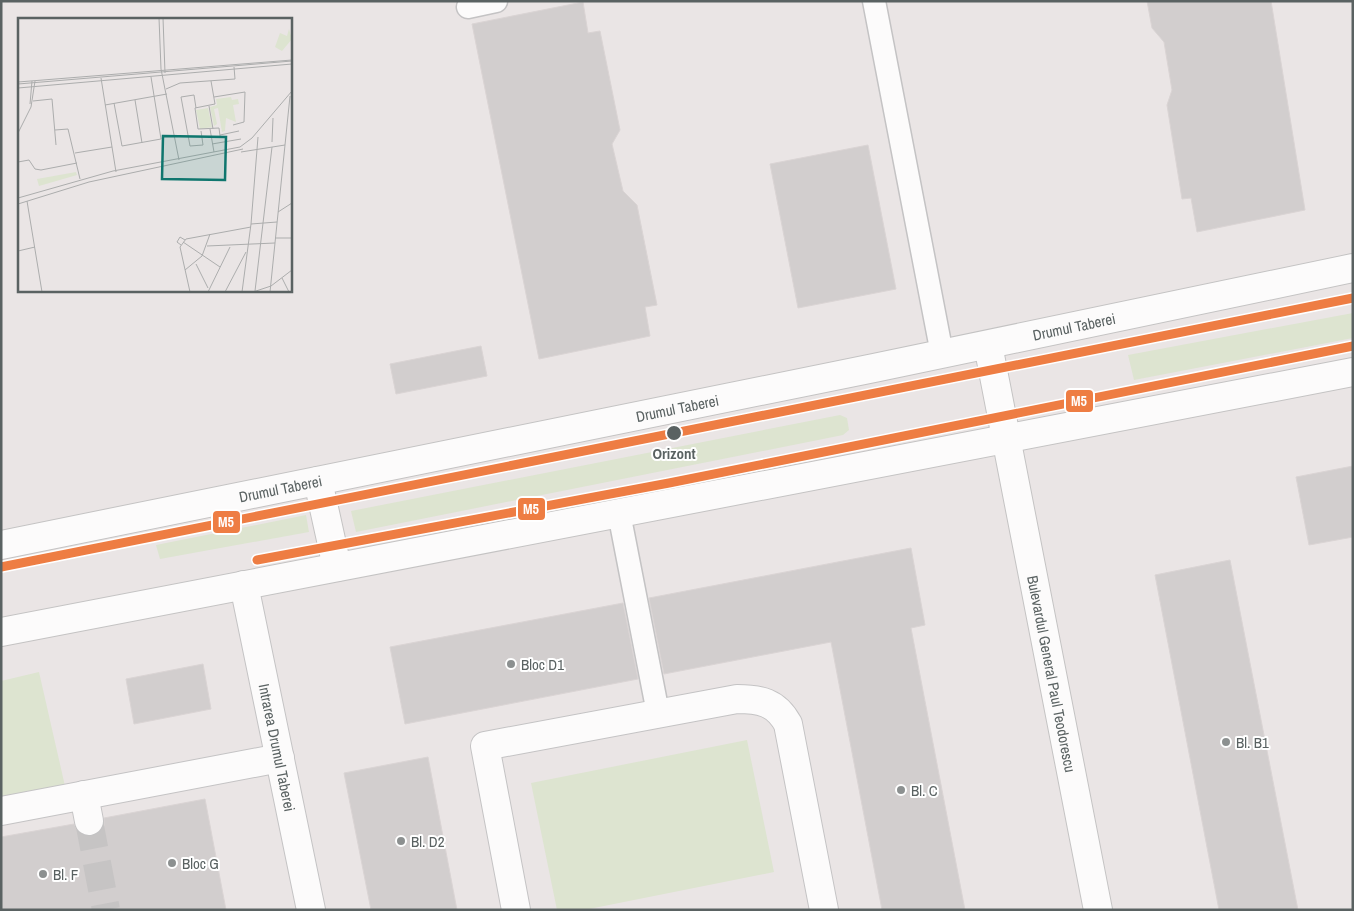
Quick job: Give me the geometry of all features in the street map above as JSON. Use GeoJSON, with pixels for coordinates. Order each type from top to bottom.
{"type":"FeatureCollection","features":[{"type":"Feature","properties":{"kind":"main road","name":"Drumul Taberei"},"geometry":{"type":"LineString","coordinates":[[1,545],[988,345],[1353,268]]}},
{"type":"Feature","properties":{"kind":"main road","name":"Bulevardul General Paul Teodorescu"},"geometry":{"type":"LineString","coordinates":[[988,345],[1098,910]]}},
{"type":"Feature","properties":{"kind":"main road"},"geometry":{"type":"LineString","coordinates":[[1,632],[1353,372]]}},
{"type":"Feature","properties":{"kind":"main road"},"geometry":{"type":"LineString","coordinates":[[318,481],[337,567]]}},
{"type":"Feature","properties":{"kind":"main road","name":"Intrarea Drumul Taberei"},"geometry":{"type":"LineString","coordinates":[[244,585],[311,910]]}},
{"type":"Feature","properties":{"kind":"main road"},"geometry":{"type":"LineString","coordinates":[[516,910],[485,746],[737,699],[754,699],[771,703],[782,712],[788,724],[819,909]]}},
{"type":"Feature","properties":{"kind":"main road"},"geometry":{"type":"LineString","coordinates":[[1,811],[86,808],[280,758]]}},
{"type":"Feature","properties":{"kind":"lane"},"geometry":{"type":"LineString","coordinates":[[468,7],[496,1]]}},
{"type":"Feature","properties":{"kind":"lane"},"geometry":{"type":"LineString","coordinates":[[874,1],[942,354]]}},
{"type":"Feature","properties":{"kind":"lane"},"geometry":{"type":"LineString","coordinates":[[619,513],[658,713]]}},
{"type":"Feature","properties":{"kind":"green space"},"geometry":{"type":"Polygon","coordinates":[[[1353,313],[1353,338],[1134,380],[1128,355],[1353,313]]]}},
{"type":"Feature","properties":{"kind":"green space"},"geometry":{"type":"Polygon","coordinates":[[[840,415],[847,418],[849,430],[843,435],[356,532],[351,511],[840,415]]]}},
{"type":"Feature","properties":{"kind":"green space"},"geometry":{"type":"Polygon","coordinates":[[[306,515],[309,532],[160,559],[156,545],[306,515]]]}},
{"type":"Feature","properties":{"kind":"green space"},"geometry":{"type":"Polygon","coordinates":[[[39,672],[65,786],[1,799],[1,681],[39,672]]]}},
{"type":"Feature","properties":{"kind":"green space"},"geometry":{"type":"Polygon","coordinates":[[[747,740],[774,872],[584,910],[557,910],[531,783],[747,740]]]}},
{"type":"Feature","properties":{"kind":"building"},"geometry":{"type":"Polygon","coordinates":[[[1147,1],[1271,1],[1305,210],[1197,232],[1191,198],[1182,199],[1167,105],[1172,90],[1164,42],[1152,28],[1147,1]]]}},
{"type":"Feature","properties":{"kind":"building"},"geometry":{"type":"Polygon","coordinates":[[[583,2],[588,33],[600,31],[620,130],[612,144],[623,191],[637,205],[657,305],[645,307],[650,336],[539,359],[472,24],[583,2]]]}},
{"type":"Feature","properties":{"kind":"building"},"geometry":{"type":"Polygon","coordinates":[[[868,145],[896,289],[798,308],[770,164],[868,145]]]}},
{"type":"Feature","properties":{"kind":"building"},"geometry":{"type":"Polygon","coordinates":[[[481,346],[487,376],[396,394],[390,364],[481,346]]]}},
{"type":"Feature","properties":{"kind":"building"},"geometry":{"type":"Polygon","coordinates":[[[1353,466],[1353,537],[1309,545],[1296,477],[1353,466]]]}},
{"type":"Feature","properties":{"kind":"building","name":"Bl. C"},"geometry":{"type":"Polygon","coordinates":[[[911,548],[925,625],[911,628],[965,910],[882,910],[831,642],[664,674],[649,598],[911,548]]]}},
{"type":"Feature","properties":{"kind":"building","name":"Bl. B1"},"geometry":{"type":"Polygon","coordinates":[[[1230,560],[1298,910],[1219,910],[1155,575],[1230,560]]]}},
{"type":"Feature","properties":{"kind":"building","name":"Bloc D1"},"geometry":{"type":"Polygon","coordinates":[[[623,603],[638,679],[405,724],[390,647],[623,603]]]}},
{"type":"Feature","properties":{"kind":"building"},"geometry":{"type":"Polygon","coordinates":[[[203,664],[211,709],[134,724],[126,679],[203,664]]]}},
{"type":"Feature","properties":{"kind":"building","name":"Bl. D2"},"geometry":{"type":"Polygon","coordinates":[[[428,757],[457,910],[371,910],[344,773],[428,757]]]}},
{"type":"Feature","properties":{"kind":"building"},"geometry":{"type":"Polygon","coordinates":[[[205,799],[226,910],[1,910],[1,837],[74,824],[78,832],[83,836],[91,836],[100,832],[104,826],[104,818],[205,799]]]}},
{"type":"Feature","properties":{"kind":"tunnel"},"geometry":{"type":"LineString","coordinates":[[89,821],[106,910]]}},
{"type":"Feature","properties":{"kind":"transit line","name":"M5"},"geometry":{"type":"LineString","coordinates":[[1,567],[1353,298]]}},
{"type":"Feature","properties":{"kind":"transit line","name":"M5"},"geometry":{"type":"LineString","coordinates":[[257,560],[669,483],[1353,346]]}},
{"type":"Feature","properties":{"kind":"place","name":"Orizont"},"geometry":{"type":"Point","coordinates":[674,433]}},
{"type":"Feature","properties":{"kind":"place","name":"Bloc D1"},"geometry":{"type":"Point","coordinates":[511,664]}},
{"type":"Feature","properties":{"kind":"place","name":"Bl. B1"},"geometry":{"type":"Point","coordinates":[1226,742]}},
{"type":"Feature","properties":{"kind":"place","name":"Bl. C"},"geometry":{"type":"Point","coordinates":[901,790]}},
{"type":"Feature","properties":{"kind":"place","name":"Bl. D2"},"geometry":{"type":"Point","coordinates":[401,841]}},
{"type":"Feature","properties":{"kind":"place","name":"Bloc G"},"geometry":{"type":"Point","coordinates":[172,863]}},
{"type":"Feature","properties":{"kind":"place","name":"Bl. F"},"geometry":{"type":"Point","coordinates":[43,874]}}]}
